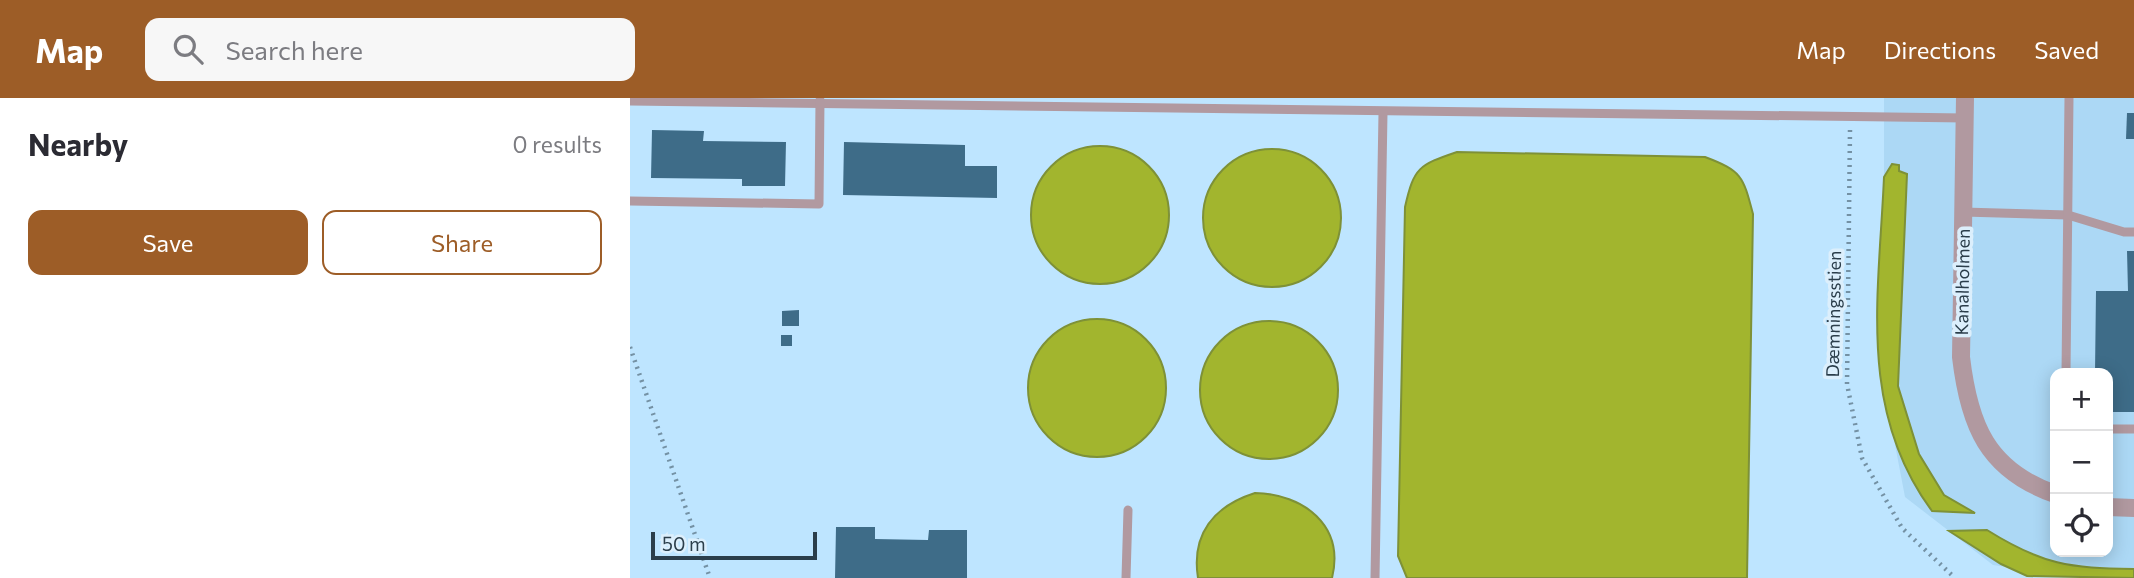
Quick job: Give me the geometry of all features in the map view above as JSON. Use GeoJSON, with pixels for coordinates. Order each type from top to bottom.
{"type":"FeatureCollection","features":[{"type":"Feature","properties":{"kind":"street","name":"Kanalholmen"},"geometry":{"type":"LineString","coordinates":[[1965,98],[1961,357],[1966,399],[1978,429],[1997,457],[2029,485],[2050,492]]}},
{"type":"Feature","properties":{"kind":"street"},"geometry":{"type":"LineString","coordinates":[[2113,508],[2134,508]]}},
{"type":"Feature","properties":{"kind":"lane"},"geometry":{"type":"LineString","coordinates":[[2066,368],[2070,98]]}},
{"type":"Feature","properties":{"kind":"lane"},"geometry":{"type":"LineString","coordinates":[[630,101],[820,101],[1383,113],[1965,118]]}},
{"type":"Feature","properties":{"kind":"lane"},"geometry":{"type":"LineString","coordinates":[[630,201],[819,204],[820,101]]}},
{"type":"Feature","properties":{"kind":"lane"},"geometry":{"type":"LineString","coordinates":[[1375,578],[1383,113]]}},
{"type":"Feature","properties":{"kind":"lane"},"geometry":{"type":"LineString","coordinates":[[1964,212],[2068,215],[2123,232],[2134,232]]}},
{"type":"Feature","properties":{"kind":"lane"},"geometry":{"type":"LineString","coordinates":[[2113,429],[2134,429]]}},
{"type":"Feature","properties":{"kind":"lane"},"geometry":{"type":"LineString","coordinates":[[1126,578],[1128,510]]}},
{"type":"Feature","properties":{"kind":"path","name":"Dæmningsstien"},"geometry":{"type":"LineString","coordinates":[[1850,118],[1847,384],[1861,458],[1902,528],[1955,578]]}},
{"type":"Feature","properties":{"kind":"path"},"geometry":{"type":"LineString","coordinates":[[630,346],[710,578]]}},
{"type":"Feature","properties":{"kind":"shaded area"},"geometry":{"type":"Polygon","coordinates":[[[1884,98],[2134,98],[2134,578],[2077,578],[1993,565],[1905,497],[1884,387],[1884,98]]]}},
{"type":"Feature","properties":{"kind":"shaded area"},"geometry":{"type":"Polygon","coordinates":[[[1100,146],[1126,151],[1149,166],[1164,189],[1169,215],[1164,241],[1149,264],[1126,279],[1100,284],[1074,279],[1051,264],[1036,241],[1031,215],[1036,189],[1051,166],[1074,151],[1100,146]]]}},
{"type":"Feature","properties":{"kind":"shaded area"},"geometry":{"type":"Polygon","coordinates":[[[1272,149],[1298,154],[1321,169],[1336,192],[1341,218],[1336,244],[1321,267],[1298,282],[1272,287],[1246,282],[1223,267],[1208,244],[1203,218],[1208,192],[1223,169],[1246,154],[1272,149]]]}},
{"type":"Feature","properties":{"kind":"shaded area"},"geometry":{"type":"Polygon","coordinates":[[[1457,152],[1705,157],[1727,166],[1739,176],[1753,214],[1747,578],[1407,578],[1398,556],[1405,207],[1415,175],[1420,169],[1434,160],[1457,152]]]}},
{"type":"Feature","properties":{"kind":"shaded area"},"geometry":{"type":"Polygon","coordinates":[[[1892,164],[1899,165],[1899,171],[1907,174],[1898,386],[1919,454],[1944,495],[1975,513],[1932,511],[1908,472],[1892,433],[1878,350],[1877,307],[1884,177],[1892,164]]]}},
{"type":"Feature","properties":{"kind":"shaded area"},"geometry":{"type":"Polygon","coordinates":[[[1097,319],[1123,324],[1146,339],[1161,362],[1166,388],[1161,414],[1146,437],[1123,452],[1097,457],[1071,452],[1048,437],[1033,414],[1028,388],[1033,362],[1048,339],[1071,324],[1097,319]]]}},
{"type":"Feature","properties":{"kind":"shaded area"},"geometry":{"type":"Polygon","coordinates":[[[1269,321],[1295,326],[1318,341],[1333,364],[1338,390],[1333,416],[1318,439],[1295,454],[1269,459],[1243,454],[1220,439],[1205,416],[1200,390],[1205,364],[1220,341],[1243,326],[1269,321]]]}},
{"type":"Feature","properties":{"kind":"shaded area"},"geometry":{"type":"Polygon","coordinates":[[[1255,493],[1289,499],[1316,516],[1326,528],[1332,542],[1332,578],[1198,578],[1198,548],[1209,524],[1228,506],[1255,493]]]}},
{"type":"Feature","properties":{"kind":"shaded area"},"geometry":{"type":"Polygon","coordinates":[[[1987,530],[2024,551],[2041,557],[2074,565],[2134,569],[2134,578],[2027,576],[2001,564],[1949,531],[1987,530]]]}},
{"type":"Feature","properties":{"kind":"building"},"geometry":{"type":"Polygon","coordinates":[[[2127,113],[2134,113],[2134,139],[2126,139],[2127,113]]]}},
{"type":"Feature","properties":{"kind":"building"},"geometry":{"type":"Polygon","coordinates":[[[652,130],[704,131],[703,141],[786,142],[785,186],[742,186],[742,179],[651,178],[652,130]]]}},
{"type":"Feature","properties":{"kind":"building"},"geometry":{"type":"Polygon","coordinates":[[[844,142],[965,145],[965,166],[997,166],[997,198],[843,195],[844,142]]]}},
{"type":"Feature","properties":{"kind":"building"},"geometry":{"type":"Polygon","coordinates":[[[2127,251],[2134,251],[2134,412],[2113,412],[2113,368],[2095,368],[2096,291],[2128,291],[2127,251]]]}},
{"type":"Feature","properties":{"kind":"building"},"geometry":{"type":"Polygon","coordinates":[[[799,310],[799,326],[782,326],[782,311],[799,310]]]}},
{"type":"Feature","properties":{"kind":"building"},"geometry":{"type":"Polygon","coordinates":[[[781,335],[792,335],[792,346],[781,346],[781,335]]]}},
{"type":"Feature","properties":{"kind":"building"},"geometry":{"type":"Polygon","coordinates":[[[836,527],[875,527],[875,539],[928,540],[929,530],[967,530],[967,578],[835,578],[836,527]]]}}]}
